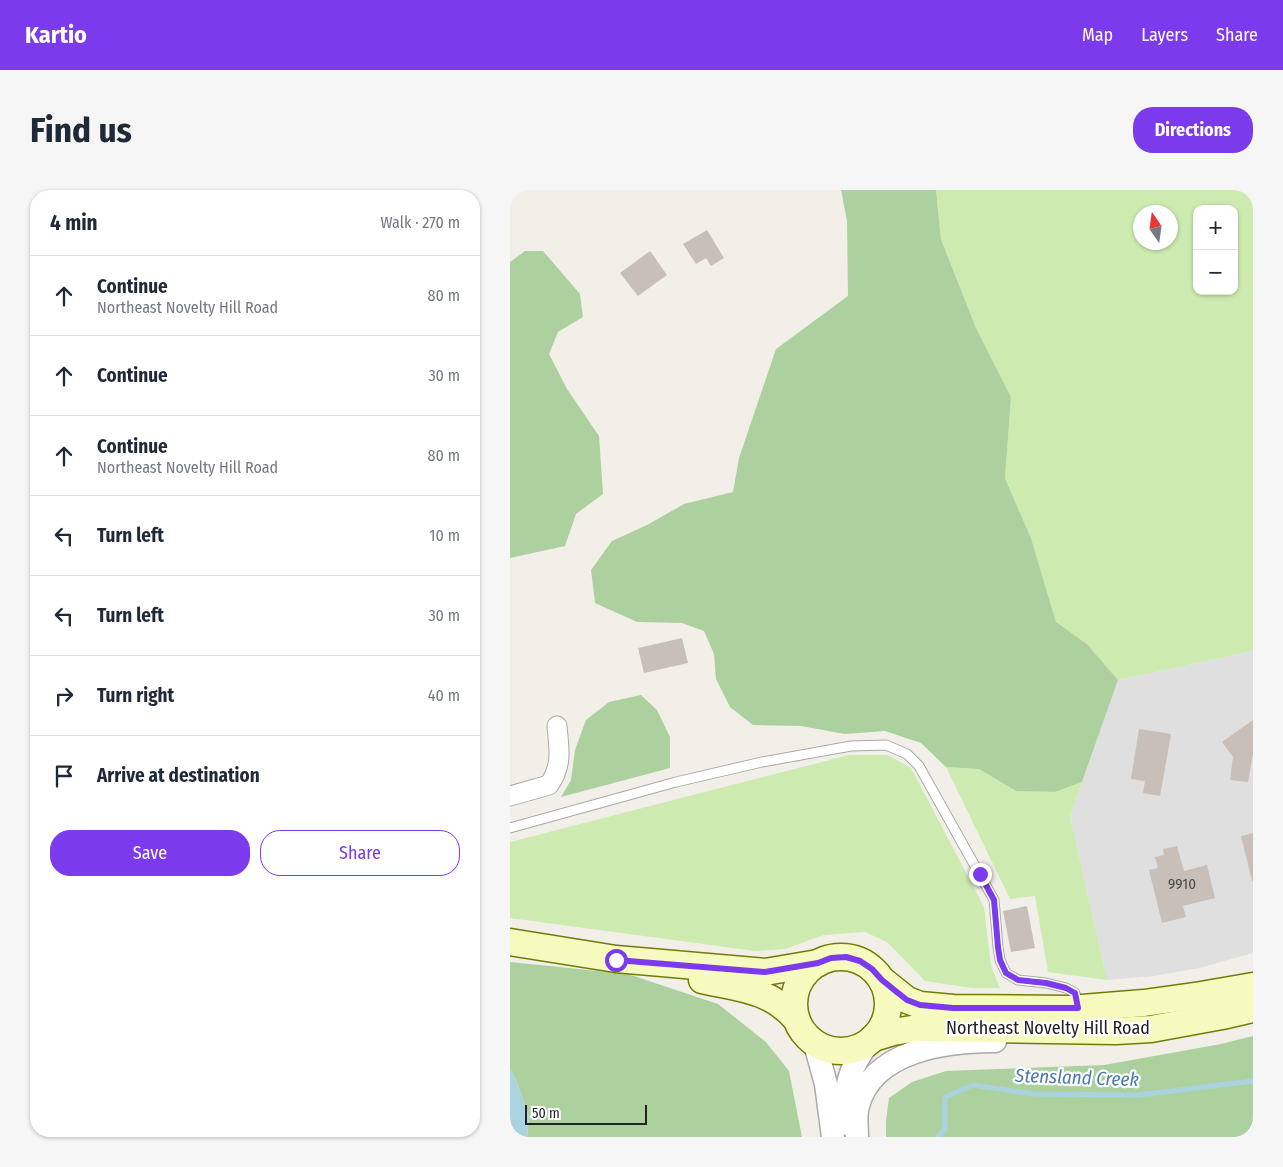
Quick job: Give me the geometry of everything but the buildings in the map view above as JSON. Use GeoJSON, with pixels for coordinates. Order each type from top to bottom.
{"type":"FeatureCollection","features":[{"type":"Feature","properties":{"kind":"main road"},"geometry":{"type":"LineString","coordinates":[[510,942],[616,960],[765,972],[818,963],[831,958],[846,957],[860,961],[872,969],[882,980],[887,993],[886,1019],[880,1031],[858,1048],[843,1051],[828,1050],[815,1044],[803,1033],[796,1019],[785,1007],[760,993],[616,960]]}},
{"type":"Feature","properties":{"kind":"main road"},"geometry":{"type":"LineString","coordinates":[[796,1019],[793,1003],[796,987],[805,973],[818,963]]}},
{"type":"Feature","properties":{"kind":"main road","name":"Northeast Novelty Hill Road"},"geometry":{"type":"LineString","coordinates":[[882,980],[907,1000],[920,1005],[963,1009],[1078,1008],[1144,1003],[1201,996],[1253,986]]}},
{"type":"Feature","properties":{"kind":"main road","name":"Northeast Novelty Hill Road"},"geometry":{"type":"LineString","coordinates":[[872,1039],[893,1032],[918,1028],[1116,1031],[1151,1029],[1253,1009]]}},
{"type":"Feature","properties":{"kind":"street"},"geometry":{"type":"LineString","coordinates":[[510,796],[549,785],[558,773],[560,756],[557,726]]}},
{"type":"Feature","properties":{"kind":"street"},"geometry":{"type":"LineString","coordinates":[[857,1137],[858,1106],[864,1092],[872,1079],[884,1068],[900,1058],[927,1048],[952,1043],[1059,1039],[1094,1036],[1116,1031]]}},
{"type":"Feature","properties":{"kind":"street"},"geometry":{"type":"LineString","coordinates":[[848,1137],[846,1107],[850,1071],[857,1057],[872,1039]]}},
{"type":"Feature","properties":{"kind":"street"},"geometry":{"type":"LineString","coordinates":[[815,1044],[826,1084],[833,1137]]}},
{"type":"Feature","properties":{"kind":"lane"},"geometry":{"type":"LineString","coordinates":[[510,828],[676,782],[762,762],[851,746],[886,745],[907,754],[919,766],[994,900],[1000,960],[1006,973],[1018,980],[1046,983],[1066,988],[1075,993],[1078,1008]]}},
{"type":"Feature","properties":{"kind":"shaded area"},"geometry":{"type":"Polygon","coordinates":[[[1253,651],[1253,953],[1199,968],[1154,976],[1107,980],[1070,816],[1118,680],[1253,651]]]}},
{"type":"Feature","properties":{"kind":"green space"},"geometry":{"type":"Polygon","coordinates":[[[841,190],[936,190],[941,239],[976,328],[1011,397],[1005,478],[1031,538],[1056,622],[1087,644],[1118,680],[1082,782],[1055,792],[1016,791],[979,769],[946,767],[921,743],[885,731],[845,734],[801,726],[753,725],[730,707],[716,679],[714,654],[704,631],[682,623],[637,622],[595,603],[591,570],[612,541],[647,525],[684,504],[733,492],[739,458],[776,349],[848,296],[847,221],[841,190]]]}},
{"type":"Feature","properties":{"kind":"green space"},"geometry":{"type":"Polygon","coordinates":[[[936,190],[1253,190],[1253,651],[1118,680],[1087,644],[1056,622],[1031,538],[1005,477],[1011,397],[976,328],[941,238],[936,190]]]}},
{"type":"Feature","properties":{"kind":"green space"},"geometry":{"type":"Polygon","coordinates":[[[525,251],[543,251],[580,294],[583,317],[558,332],[549,354],[567,389],[599,436],[603,494],[576,514],[565,546],[510,558],[510,262],[525,251]]]}},
{"type":"Feature","properties":{"kind":"green space"},"geometry":{"type":"Polygon","coordinates":[[[641,695],[657,710],[670,737],[670,768],[561,797],[571,780],[575,750],[586,720],[609,702],[641,695]]]}},
{"type":"Feature","properties":{"kind":"green space"},"geometry":{"type":"Polygon","coordinates":[[[849,755],[888,755],[911,768],[984,907],[991,966],[1000,988],[972,988],[925,981],[887,942],[865,932],[824,935],[785,949],[755,951],[510,918],[510,842],[849,755]]]}},
{"type":"Feature","properties":{"kind":"green space"},"geometry":{"type":"Polygon","coordinates":[[[946,767],[979,769],[1016,791],[1055,792],[1082,782],[1070,816],[1107,980],[1048,972],[1035,896],[1010,899],[946,767]]]}},
{"type":"Feature","properties":{"kind":"green space"},"geometry":{"type":"Polygon","coordinates":[[[510,962],[628,974],[718,1004],[766,1042],[789,1071],[802,1137],[527,1137],[529,1117],[510,1068],[510,962]]]}},
{"type":"Feature","properties":{"kind":"green space"},"geometry":{"type":"Polygon","coordinates":[[[1253,1036],[1253,1137],[886,1137],[889,1098],[912,1082],[946,1071],[1104,1065],[1221,1044],[1253,1036]]]}},
{"type":"Feature","properties":{"kind":"water"},"geometry":{"type":"Polygon","coordinates":[[[510,1068],[529,1117],[527,1137],[510,1137],[510,1068]]]}},
{"type":"Feature","properties":{"kind":"waterway","name":"Stensland Creek"},"geometry":{"type":"LineString","coordinates":[[938,1137],[945,1129],[945,1097],[973,1085],[1033,1094],[1139,1095],[1253,1081]]}},
{"type":"Feature","properties":{"kind":"route"},"geometry":{"type":"LineString","coordinates":[[616,960],[765,972],[818,963],[831,958],[846,957],[860,961],[872,969],[882,980],[907,1000],[920,1005],[953,1008],[1078,1008],[1075,993],[1066,988],[1046,983],[1018,980],[1006,973],[1000,960],[994,900],[980,874]]}}]}
